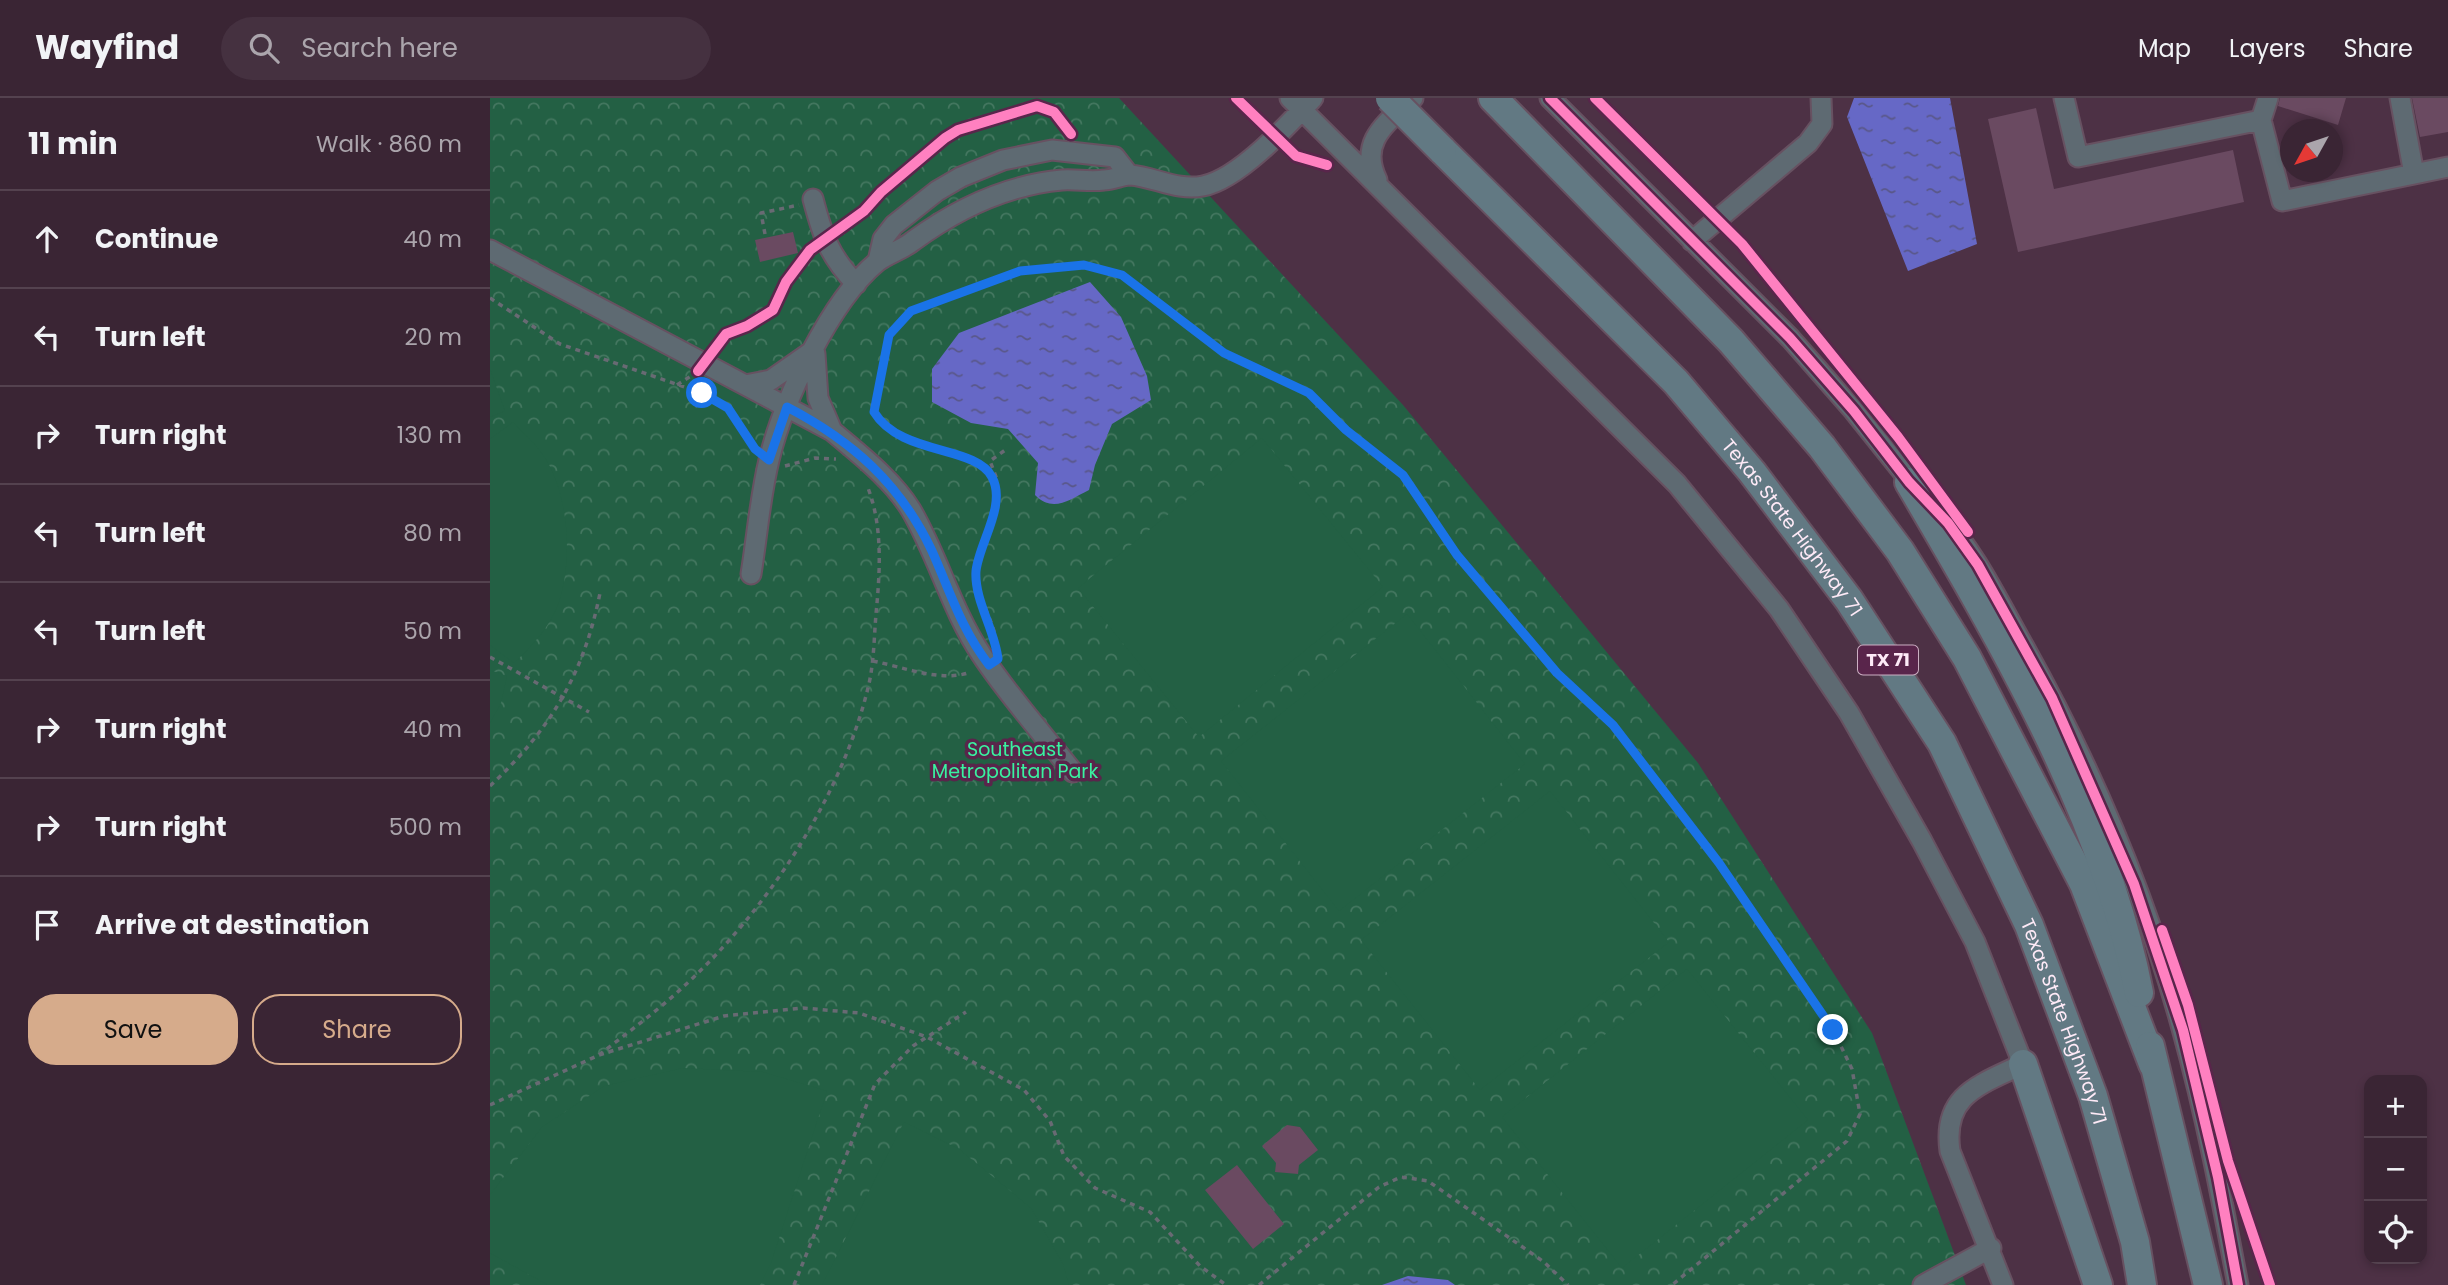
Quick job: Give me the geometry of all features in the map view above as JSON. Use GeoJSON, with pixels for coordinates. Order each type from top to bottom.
{"type":"FeatureCollection","features":[{"type":"Feature","properties":{"kind":"highway","name":"Texas State Highway 71"},"geometry":{"type":"LineString","coordinates":[[1390,98],[1676,382],[1752,472],[1849,600],[1942,743],[2029,925],[2093,1096],[2135,1242],[2142,1285]]}},
{"type":"Feature","properties":{"kind":"highway"},"geometry":{"type":"LineString","coordinates":[[1494,99],[1731,341],[1822,447],[1900,551],[1967,658],[2084,884],[2153,1064]]}},
{"type":"Feature","properties":{"kind":"highway"},"geometry":{"type":"LineString","coordinates":[[1909,482],[1967,580],[2069,781],[2131,949],[2153,1064],[2208,1285]]}},
{"type":"Feature","properties":{"kind":"highway"},"geometry":{"type":"LineString","coordinates":[[2023,1064],[2098,1285]]}},
{"type":"Feature","properties":{"kind":"street"},"geometry":{"type":"LineString","coordinates":[[1380,187],[1369,164],[1374,136],[1413,98]]}},
{"type":"Feature","properties":{"kind":"street"},"geometry":{"type":"LineString","coordinates":[[1550,98],[1790,338],[1854,411],[1909,482],[1948,523],[1978,565],[2052,698],[2130,873],[2183,1030],[2218,1177],[2238,1285]]}},
{"type":"Feature","properties":{"kind":"street"},"geometry":{"type":"LineString","coordinates":[[1692,241],[1808,143],[1822,124],[1821,98]]}},
{"type":"Feature","properties":{"kind":"street"},"geometry":{"type":"LineString","coordinates":[[2064,98],[2078,157],[2261,120]]}},
{"type":"Feature","properties":{"kind":"street"},"geometry":{"type":"LineString","coordinates":[[2268,98],[2261,120],[2282,201],[2448,167]]}},
{"type":"Feature","properties":{"kind":"street"},"geometry":{"type":"LineString","coordinates":[[2400,98],[2414,174]]}},
{"type":"Feature","properties":{"kind":"street"},"geometry":{"type":"LineString","coordinates":[[751,574],[769,460],[787,407],[826,325],[856,284],[878,261],[899,251],[958,211],[996,193],[1064,180],[1104,180],[1129,175],[1166,184],[1203,186],[1226,177],[1246,162],[1302,102],[1380,187],[1677,484],[1779,609],[1849,713],[1922,841],[1975,942],[2023,1064],[1981,1084],[1962,1099],[1952,1111],[1947,1129],[1950,1152],[1991,1248],[2003,1285]]}},
{"type":"Feature","properties":{"kind":"street"},"geometry":{"type":"LineString","coordinates":[[878,261],[883,239],[915,207],[945,186],[984,167],[1052,150],[1083,151],[1115,157],[1129,175]]}},
{"type":"Feature","properties":{"kind":"street"},"geometry":{"type":"LineString","coordinates":[[984,167],[988,185],[996,193]]}},
{"type":"Feature","properties":{"kind":"street"},"geometry":{"type":"LineString","coordinates":[[808,202],[814,243],[856,284]]}},
{"type":"Feature","properties":{"kind":"street"},"geometry":{"type":"LineString","coordinates":[[490,250],[832,431],[870,464],[910,508],[932,552],[953,607],[989,665],[1073,772]]}},
{"type":"Feature","properties":{"kind":"street"},"geometry":{"type":"LineString","coordinates":[[745,385],[771,380],[814,349]]}},
{"type":"Feature","properties":{"kind":"street"},"geometry":{"type":"LineString","coordinates":[[814,349],[818,398],[832,431]]}},
{"type":"Feature","properties":{"kind":"street"},"geometry":{"type":"LineString","coordinates":[[1923,1285],[1991,1248]]}},
{"type":"Feature","properties":{"kind":"path"},"geometry":{"type":"LineString","coordinates":[[677,385],[698,371],[726,334],[747,326],[773,310],[786,282],[814,243],[863,211],[881,192],[958,130],[1037,106],[1054,112],[1072,134]]}},
{"type":"Feature","properties":{"kind":"path"},"geometry":{"type":"LineString","coordinates":[[765,234],[761,213],[808,202]]}},
{"type":"Feature","properties":{"kind":"path"},"geometry":{"type":"LineString","coordinates":[[873,660],[927,673],[959,677],[998,659],[995,637],[981,601],[976,572],[996,500],[993,478],[979,464],[898,437],[882,424],[874,412],[889,335],[911,311],[1020,271],[1084,265],[1122,275],[1224,353],[1309,393],[1346,430],[1403,475],[1457,555],[1557,673],[1613,725],[1711,852],[1833,1030],[1852,1069],[1860,1114],[1847,1142],[1672,1285]]}},
{"type":"Feature","properties":{"kind":"path"},"geometry":{"type":"LineString","coordinates":[[490,298],[560,344],[702,393],[728,408],[755,449],[780,467],[823,458],[841,461]]}},
{"type":"Feature","properties":{"kind":"path"},"geometry":{"type":"LineString","coordinates":[[994,485],[999,482],[990,461],[1008,448]]}},
{"type":"Feature","properties":{"kind":"path"},"geometry":{"type":"LineString","coordinates":[[599,1055],[683,987],[760,904],[814,822],[849,744],[868,688],[873,660],[880,576],[877,510],[868,486]]}},
{"type":"Feature","properties":{"kind":"path"},"geometry":{"type":"LineString","coordinates":[[490,786],[524,754],[563,698],[582,661],[600,593]]}},
{"type":"Feature","properties":{"kind":"path"},"geometry":{"type":"LineString","coordinates":[[490,657],[589,712]]}},
{"type":"Feature","properties":{"kind":"path"},"geometry":{"type":"LineString","coordinates":[[490,1105],[599,1055],[723,1016],[803,1008],[859,1013],[927,1037],[1024,1090],[1050,1121],[1064,1156],[1095,1188],[1150,1212],[1200,1266],[1226,1285]]}},
{"type":"Feature","properties":{"kind":"path"},"geometry":{"type":"LineString","coordinates":[[794,1285],[874,1084],[913,1046],[965,1012]]}},
{"type":"Feature","properties":{"kind":"path"},"geometry":{"type":"LineString","coordinates":[[1259,1285],[1379,1187],[1401,1177],[1428,1181],[1544,1262],[1568,1285]]}},
{"type":"Feature","properties":{"kind":"green space","name":"Southeast Metropolitan Park"},"geometry":{"type":"Polygon","coordinates":[[[490,98],[1119,98],[1403,405],[1698,763],[1872,1033],[1966,1285],[490,1285],[490,98]]]}},
{"type":"Feature","properties":{"kind":"green space"},"geometry":{"type":"Polygon","coordinates":[[[490,369],[505,411],[490,417],[490,369]]]}},
{"type":"Feature","properties":{"kind":"green space"},"geometry":{"type":"Polygon","coordinates":[[[513,422],[540,451],[552,470],[563,507],[567,547],[563,585],[556,611],[528,650],[514,663],[490,645],[490,439],[513,422]]]}},
{"type":"Feature","properties":{"kind":"green space"},"geometry":{"type":"Polygon","coordinates":[[[1262,438],[1383,587],[1199,737],[1078,588],[1262,438]]]}},
{"type":"Feature","properties":{"kind":"green space"},"geometry":{"type":"Polygon","coordinates":[[[1407,614],[1525,764],[1339,911],[1221,761],[1407,614]]]}},
{"type":"Feature","properties":{"kind":"green space"},"geometry":{"type":"Polygon","coordinates":[[[490,670],[507,676],[501,703],[490,723],[490,670]]]}},
{"type":"Feature","properties":{"kind":"green space"},"geometry":{"type":"Polygon","coordinates":[[[1550,791],[1669,942],[1480,1090],[1361,940],[1550,791]]]}},
{"type":"Feature","properties":{"kind":"green space"},"geometry":{"type":"Polygon","coordinates":[[[1687,969],[1808,1120],[1622,1268],[1502,1117],[1687,969]]]}},
{"type":"Feature","properties":{"kind":"green space"},"geometry":{"type":"Polygon","coordinates":[[[683,1068],[763,1072],[827,1091],[771,1263],[760,1285],[548,1285],[490,1253],[490,1195],[542,1127],[604,1086],[683,1068]]]}},
{"type":"Feature","properties":{"kind":"green space"},"geometry":{"type":"Polygon","coordinates":[[[904,1122],[959,1149],[1031,1208],[1063,1264],[1069,1285],[822,1285],[904,1122]]]}},
{"type":"Feature","properties":{"kind":"water"},"geometry":{"type":"Polygon","coordinates":[[[1854,98],[1950,98],[1977,244],[1908,271],[1847,117],[1854,98]]]}},
{"type":"Feature","properties":{"kind":"water"},"geometry":{"type":"Polygon","coordinates":[[[1090,282],[1121,317],[1147,376],[1151,400],[1112,424],[1095,465],[1089,490],[1068,501],[1048,503],[1035,495],[1038,463],[1008,429],[971,423],[932,402],[932,369],[959,333],[1090,282]]]}},
{"type":"Feature","properties":{"kind":"water"},"geometry":{"type":"Polygon","coordinates":[[[1408,1276],[1448,1280],[1455,1285],[1382,1285],[1408,1276]]]}},
{"type":"Feature","properties":{"kind":"building"},"geometry":{"type":"Polygon","coordinates":[[[2280,98],[2346,98],[2340,119],[2319,119],[2278,106],[2280,98]]]}},
{"type":"Feature","properties":{"kind":"building"},"geometry":{"type":"Polygon","coordinates":[[[2412,98],[2448,98],[2448,132],[2420,137],[2412,98]]]}},
{"type":"Feature","properties":{"kind":"building"},"geometry":{"type":"Polygon","coordinates":[[[2036,108],[2054,189],[2233,150],[2244,202],[2018,252],[1988,119],[2036,108]]]}},
{"type":"Feature","properties":{"kind":"building"},"geometry":{"type":"Polygon","coordinates":[[[793,232],[798,253],[760,262],[755,240],[793,232]]]}},
{"type":"Feature","properties":{"kind":"building"},"geometry":{"type":"Polygon","coordinates":[[[1287,1125],[1300,1127],[1318,1150],[1299,1165],[1298,1174],[1275,1172],[1276,1163],[1262,1146],[1287,1125]]]}},
{"type":"Feature","properties":{"kind":"building"},"geometry":{"type":"Polygon","coordinates":[[[1237,1165],[1284,1224],[1253,1249],[1205,1190],[1237,1165]]]}},
{"type":"Feature","properties":{"kind":"cycle path"},"geometry":{"type":"LineString","coordinates":[[1236,98],[1296,156],[1327,165]]}},
{"type":"Feature","properties":{"kind":"cycle path"},"geometry":{"type":"LineString","coordinates":[[1550,98],[1790,338],[1854,411],[1909,482],[1948,523],[1978,565],[2052,698],[2134,884],[2183,1030],[2218,1177],[2238,1285]]}},
{"type":"Feature","properties":{"kind":"cycle path"},"geometry":{"type":"LineString","coordinates":[[1595,98],[1742,244],[1898,437],[1968,532]]}},
{"type":"Feature","properties":{"kind":"cycle path"},"geometry":{"type":"LineString","coordinates":[[698,371],[726,334],[747,326],[773,310],[786,282],[810,250],[864,211],[881,192],[945,138],[958,130],[1037,106],[1054,112],[1071,134]]}},
{"type":"Feature","properties":{"kind":"cycle path"},"geometry":{"type":"LineString","coordinates":[[2162,930],[2188,1005],[2228,1161],[2270,1285]]}},
{"type":"Feature","properties":{"kind":"route"},"geometry":{"type":"LineString","coordinates":[[702,393],[728,408],[755,449],[769,460],[787,407],[832,431],[870,464],[910,508],[932,552],[953,607],[989,665],[998,659],[995,637],[981,601],[976,572],[996,500],[993,478],[979,464],[898,437],[882,424],[874,412],[889,335],[911,311],[1020,271],[1084,265],[1122,275],[1224,353],[1309,393],[1346,430],[1403,475],[1457,555],[1516,621],[1557,673],[1613,725],[1719,863],[1833,1030]]}}]}
